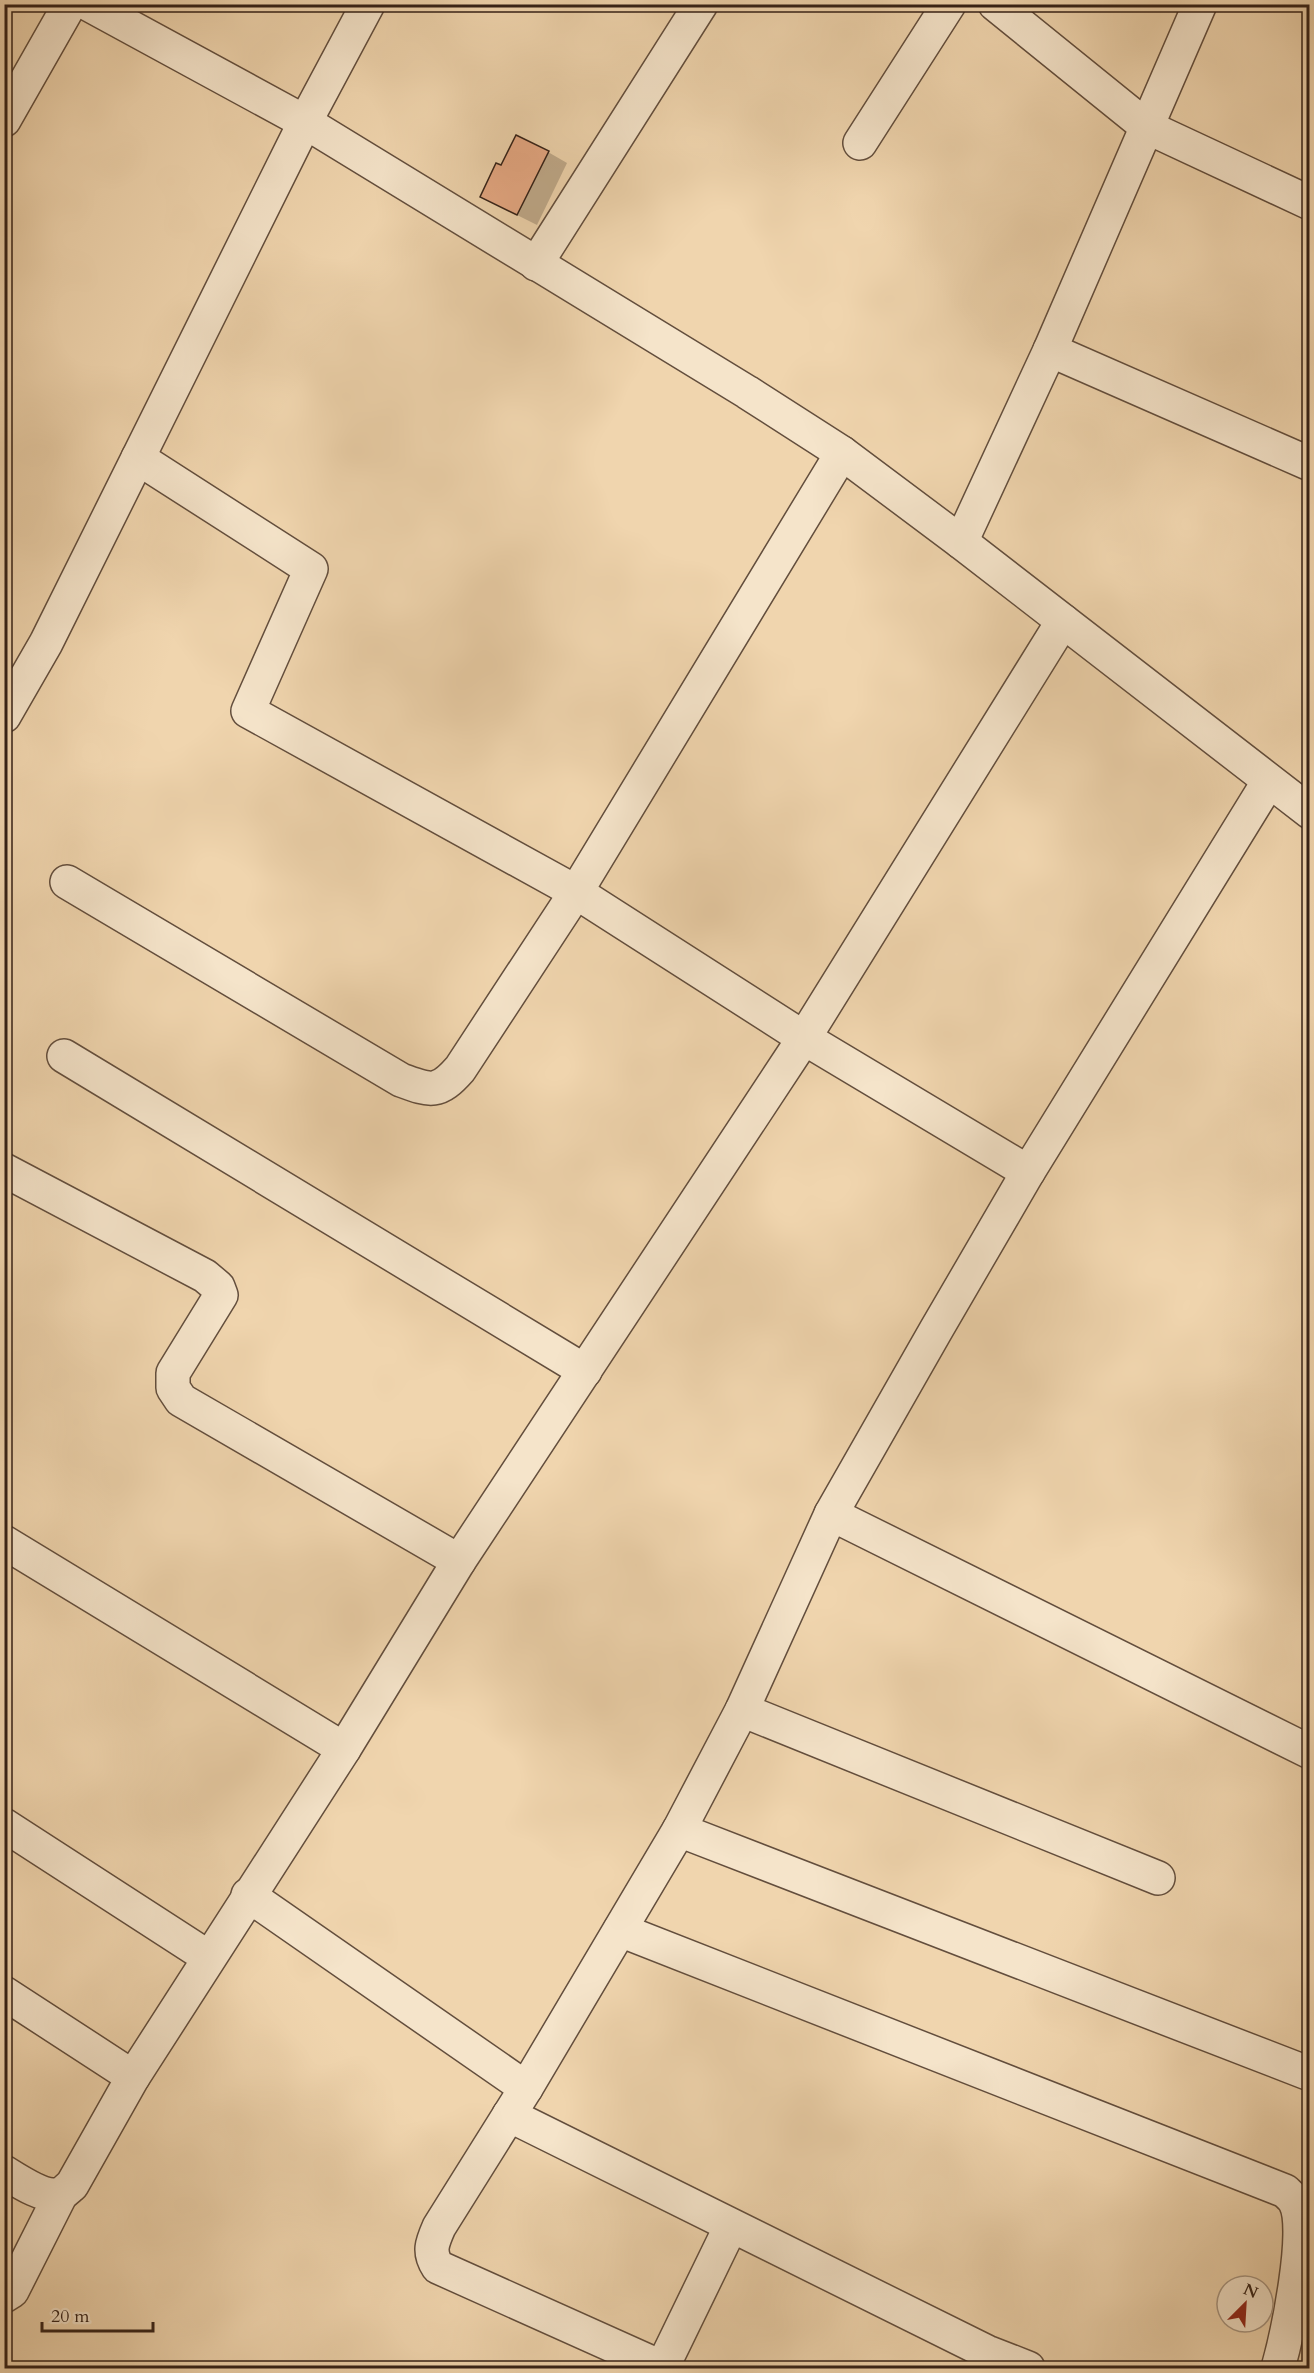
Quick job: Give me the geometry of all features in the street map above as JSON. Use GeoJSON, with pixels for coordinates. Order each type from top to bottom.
{"type":"FeatureCollection","features":[{"type":"Feature","properties":{"kind":"street"},"geometry":{"type":"LineString","coordinates":[[4,120],[70,4]]}},
{"type":"Feature","properties":{"kind":"street"},"geometry":{"type":"LineString","coordinates":[[88,4],[305,122],[747,392],[842,453],[961,542],[1310,812]]}},
{"type":"Feature","properties":{"kind":"street"},"geometry":{"type":"LineString","coordinates":[[4,716],[46,643],[305,122],[368,4]]}},
{"type":"Feature","properties":{"kind":"street"},"geometry":{"type":"LineString","coordinates":[[537,264],[701,4]]}},
{"type":"Feature","properties":{"kind":"street"},"geometry":{"type":"LineString","coordinates":[[860,143],[950,4]]}},
{"type":"Feature","properties":{"kind":"street"},"geometry":{"type":"LineString","coordinates":[[995,4],[1147,127],[1310,203]]}},
{"type":"Feature","properties":{"kind":"street"},"geometry":{"type":"LineString","coordinates":[[961,542],[1050,350],[1200,4]]}},
{"type":"Feature","properties":{"kind":"street"},"geometry":{"type":"LineString","coordinates":[[1050,350],[1310,464]]}},
{"type":"Feature","properties":{"kind":"street"},"geometry":{"type":"LineString","coordinates":[[67,882],[401,1080],[421,1088],[432,1089],[446,1084],[460,1069],[576,892],[842,453]]}},
{"type":"Feature","properties":{"kind":"street"},"geometry":{"type":"LineString","coordinates":[[138,458],[311,569],[248,711],[576,892],[804,1038],[1028,1172]]}},
{"type":"Feature","properties":{"kind":"street"},"geometry":{"type":"LineString","coordinates":[[4,2172],[25,2185],[51,2196],[61,2194],[72,2186],[133,2077],[208,1957],[344,1749],[459,1561],[804,1038],[1062,621]]}},
{"type":"Feature","properties":{"kind":"street"},"geometry":{"type":"LineString","coordinates":[[731,2226],[662,2368],[453,2274],[438,2266],[432,2257],[432,2244],[439,2227],[517,2102],[680,1830],[742,1710],[831,1514],[1028,1172],[1269,781]]}},
{"type":"Feature","properties":{"kind":"street"},"geometry":{"type":"LineString","coordinates":[[64,1056],[585,1371]]}},
{"type":"Feature","properties":{"kind":"street"},"geometry":{"type":"LineString","coordinates":[[4,1170],[205,1276],[218,1287],[221,1295],[173,1373],[173,1388],[181,1400],[332,1485],[459,1561]]}},
{"type":"Feature","properties":{"kind":"street"},"geometry":{"type":"LineString","coordinates":[[831,1514],[1310,1752]]}},
{"type":"Feature","properties":{"kind":"street"},"geometry":{"type":"LineString","coordinates":[[4,1542],[344,1749]]}},
{"type":"Feature","properties":{"kind":"street"},"geometry":{"type":"LineString","coordinates":[[742,1710],[1158,1878]]}},
{"type":"Feature","properties":{"kind":"street"},"geometry":{"type":"LineString","coordinates":[[4,1824],[208,1957]]}},
{"type":"Feature","properties":{"kind":"street"},"geometry":{"type":"LineString","coordinates":[[680,1830],[1310,2074]]}},
{"type":"Feature","properties":{"kind":"street"},"geometry":{"type":"LineString","coordinates":[[248,1895],[517,2102],[731,2226],[983,2360],[1028,2368]]}},
{"type":"Feature","properties":{"kind":"street"},"geometry":{"type":"LineString","coordinates":[[620,1930],[1285,2191],[1294,2200],[1298,2213],[1304,2256],[1278,2368]]}},
{"type":"Feature","properties":{"kind":"street"},"geometry":{"type":"LineString","coordinates":[[4,1993],[133,2077]]}},
{"type":"Feature","properties":{"kind":"street"},"geometry":{"type":"LineString","coordinates":[[4,2296],[12,2291],[61,2194]]}},
{"type":"Feature","properties":{"kind":"building"},"geometry":{"type":"Polygon","coordinates":[[[516,135],[549,151],[517,215],[480,197],[496,163],[501,165],[516,135]]]}}]}
